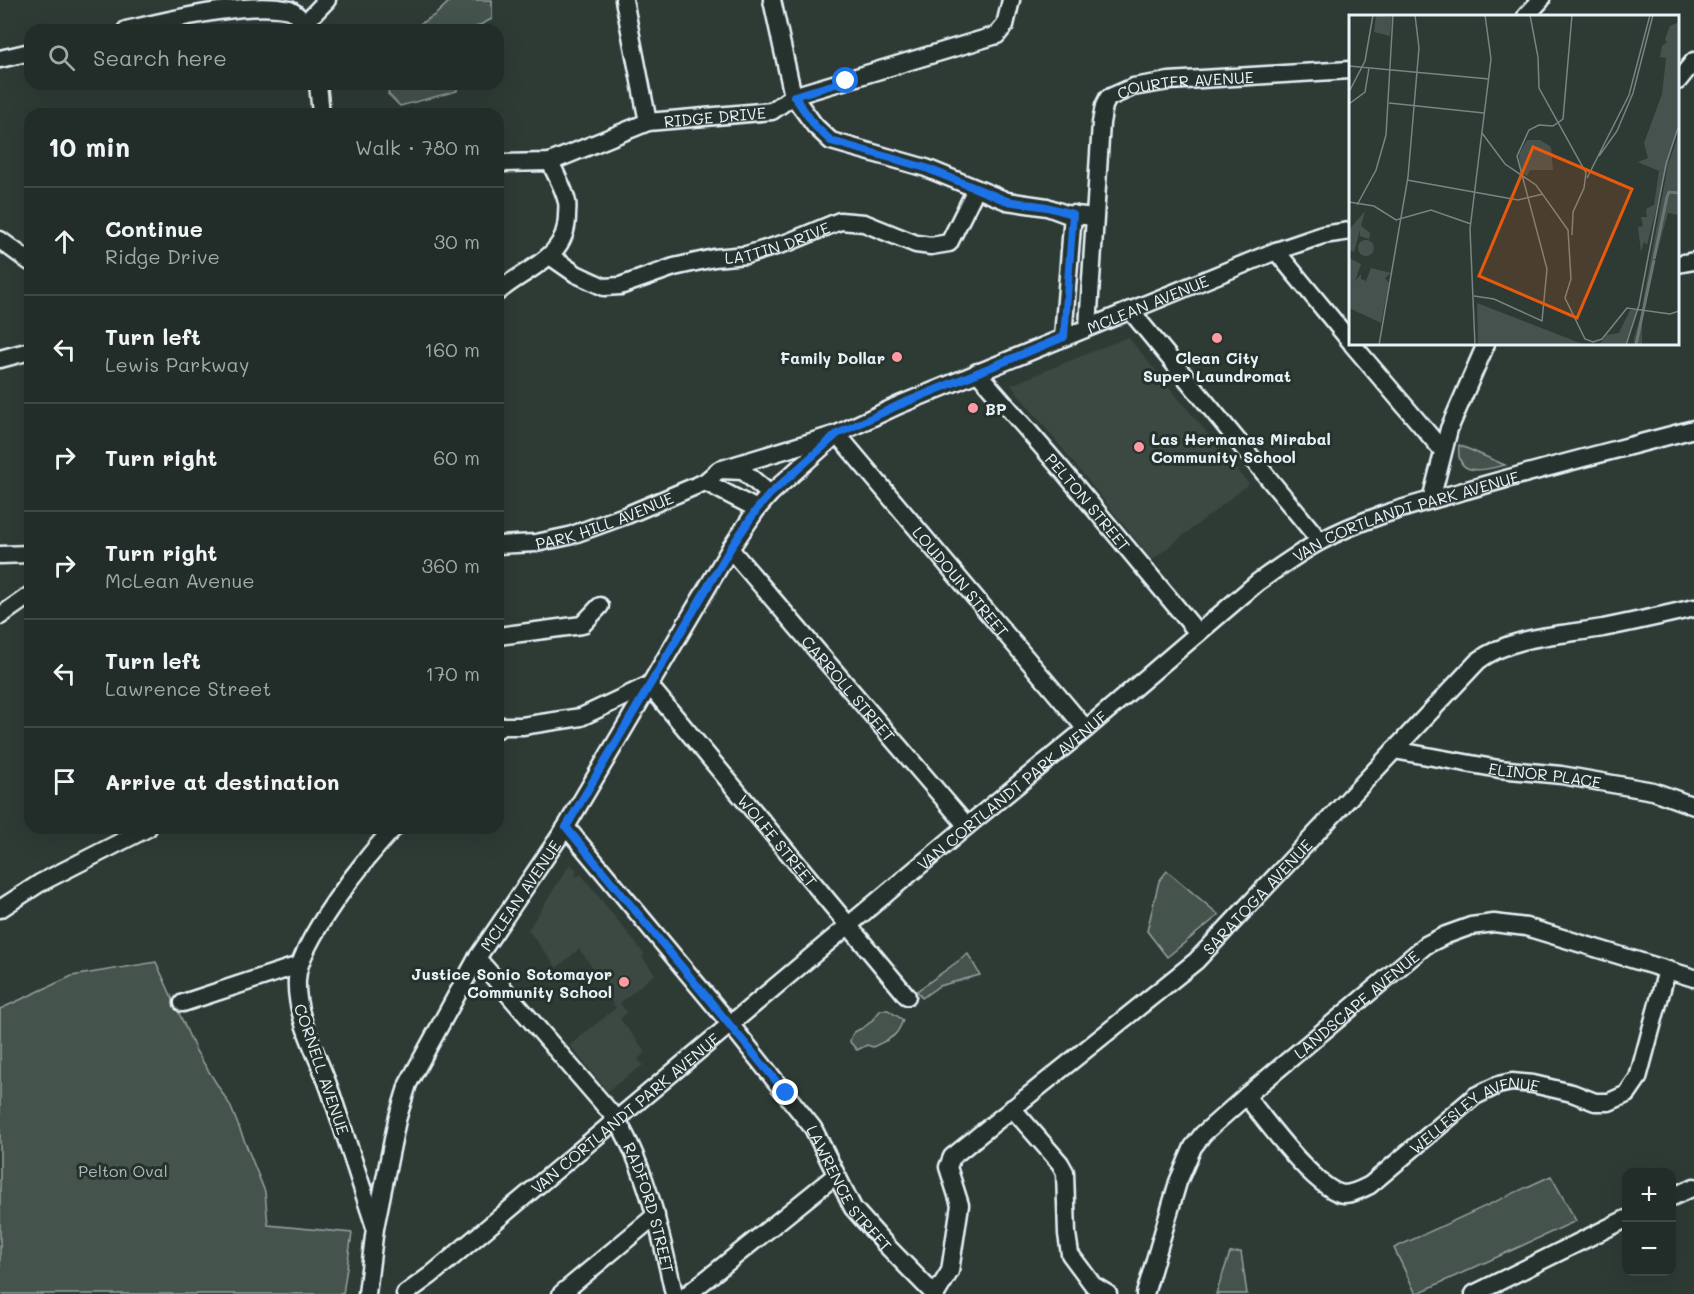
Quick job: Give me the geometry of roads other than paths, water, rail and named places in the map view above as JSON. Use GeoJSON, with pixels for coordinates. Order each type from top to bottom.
{"type":"FeatureCollection","features":[{"type":"Feature","properties":{"kind":"street"},"geometry":{"type":"LineString","coordinates":[[308,24],[327,0]]}},
{"type":"Feature","properties":{"kind":"street"},"geometry":{"type":"LineString","coordinates":[[624,0],[648,122]]}},
{"type":"Feature","properties":{"kind":"street"},"geometry":{"type":"LineString","coordinates":[[772,0],[794,96],[815,126],[831,141],[926,168],[1007,201],[1094,217],[1088,327]]}},
{"type":"Feature","properties":{"kind":"street","name":"RIDGE DRIVE"},"geometry":{"type":"LineString","coordinates":[[504,163],[550,162],[648,122],[771,111],[794,96],[998,35],[1005,25],[1011,0]]}},
{"type":"Feature","properties":{"kind":"street"},"geometry":{"type":"LineString","coordinates":[[1527,15],[1541,0]]}},
{"type":"Feature","properties":{"kind":"street"},"geometry":{"type":"LineString","coordinates":[[151,24],[230,5],[255,3],[292,10],[304,24]]}},
{"type":"Feature","properties":{"kind":"street"},"geometry":{"type":"LineString","coordinates":[[0,59],[24,53]]}},
{"type":"Feature","properties":{"kind":"street"},"geometry":{"type":"LineString","coordinates":[[1679,79],[1694,62]]}},
{"type":"Feature","properties":{"kind":"street","name":"COURTER AVENUE"},"geometry":{"type":"LineString","coordinates":[[1094,217],[1101,123],[1108,98],[1133,87],[1169,81],[1349,70]]}},
{"type":"Feature","properties":{"kind":"street"},"geometry":{"type":"LineString","coordinates":[[319,90],[320,108]]}},
{"type":"Feature","properties":{"kind":"street"},"geometry":{"type":"LineString","coordinates":[[504,287],[550,256],[562,242],[567,225],[567,203],[550,162]]}},
{"type":"Feature","properties":{"kind":"street","name":"LATTIN DRIVE"},"geometry":{"type":"LineString","coordinates":[[550,256],[576,274],[604,287],[620,286],[674,267],[714,258],[746,255],[789,242],[840,221],[864,223],[916,244],[931,246],[949,243],[976,189]]}},
{"type":"Feature","properties":{"kind":"street"},"geometry":{"type":"LineString","coordinates":[[1064,337],[1073,214]]}},
{"type":"Feature","properties":{"kind":"street","name":"MCLEAN AVENUE"},"geometry":{"type":"LineString","coordinates":[[367,1294],[375,1228],[397,1120],[408,1084],[477,958],[566,827],[730,549],[770,494],[837,434],[899,405],[1276,251],[1323,235],[1349,231]]}},
{"type":"Feature","properties":{"kind":"street"},"geometry":{"type":"LineString","coordinates":[[5,243],[24,242]]}},
{"type":"Feature","properties":{"kind":"street"},"geometry":{"type":"LineString","coordinates":[[5,243],[24,257]]}},
{"type":"Feature","properties":{"kind":"street"},"geometry":{"type":"LineString","coordinates":[[1276,251],[1349,340]]}},
{"type":"Feature","properties":{"kind":"street"},"geometry":{"type":"LineString","coordinates":[[1679,264],[1694,261]]}},
{"type":"Feature","properties":{"kind":"street"},"geometry":{"type":"LineString","coordinates":[[1130,310],[1320,541]]}},
{"type":"Feature","properties":{"kind":"street"},"geometry":{"type":"LineString","coordinates":[[1354,345],[1443,451]]}},
{"type":"Feature","properties":{"kind":"street"},"geometry":{"type":"LineString","coordinates":[[1431,500],[1449,429],[1486,345]]}},
{"type":"Feature","properties":{"kind":"street"},"geometry":{"type":"LineString","coordinates":[[0,359],[24,353]]}},
{"type":"Feature","properties":{"kind":"street","name":"PELTON STREET"},"geometry":{"type":"LineString","coordinates":[[977,372],[1198,633]]}},
{"type":"Feature","properties":{"kind":"street","name":"VAN CORTLANDT PARK AVENUE"},"geometry":{"type":"LineString","coordinates":[[405,1294],[618,1120],[730,1024],[1086,729],[1258,582],[1320,541],[1363,523],[1431,500],[1694,429]]}},
{"type":"Feature","properties":{"kind":"street"},"geometry":{"type":"LineString","coordinates":[[719,470],[837,434]]}},
{"type":"Feature","properties":{"kind":"street","name":"LOUDOUN STREET"},"geometry":{"type":"LineString","coordinates":[[837,434],[1086,729]]}},
{"type":"Feature","properties":{"kind":"street"},"geometry":{"type":"LineString","coordinates":[[719,470],[743,471],[770,494]]}},
{"type":"Feature","properties":{"kind":"street","name":"PARK HILL AVENUE"},"geometry":{"type":"LineString","coordinates":[[504,545],[536,543],[569,536],[627,515],[705,482],[719,470]]}},
{"type":"Feature","properties":{"kind":"street"},"geometry":{"type":"LineString","coordinates":[[705,482],[757,509]]}},
{"type":"Feature","properties":{"kind":"street","name":"CARROLL STREET"},"geometry":{"type":"LineString","coordinates":[[730,549],[968,826]]}},
{"type":"Feature","properties":{"kind":"street"},"geometry":{"type":"LineString","coordinates":[[0,555],[24,554]]}},
{"type":"Feature","properties":{"kind":"street"},"geometry":{"type":"LineString","coordinates":[[0,614],[24,599]]}},
{"type":"Feature","properties":{"kind":"street"},"geometry":{"type":"LineString","coordinates":[[504,635],[582,625],[600,606]]}},
{"type":"Feature","properties":{"kind":"street","name":"SARATOGA AVENUE"},"geometry":{"type":"LineString","coordinates":[[935,1294],[950,1271],[960,1205],[948,1167],[952,1157],[1196,961],[1478,661],[1495,650],[1515,643],[1636,622],[1694,608]]}},
{"type":"Feature","properties":{"kind":"street"},"geometry":{"type":"LineString","coordinates":[[504,726],[522,726],[581,717],[649,685]]}},
{"type":"Feature","properties":{"kind":"street","name":"WOLFE STREET"},"geometry":{"type":"LineString","coordinates":[[649,685],[907,996]]}},
{"type":"Feature","properties":{"kind":"street","name":"ELINOR PLACE"},"geometry":{"type":"LineString","coordinates":[[1394,750],[1499,769],[1561,775],[1653,791],[1694,806]]}},
{"type":"Feature","properties":{"kind":"street","name":"LAWRENCE STREET"},"geometry":{"type":"LineString","coordinates":[[566,827],[730,1024],[813,1128],[853,1208],[935,1294]]}},
{"type":"Feature","properties":{"kind":"street"},"geometry":{"type":"LineString","coordinates":[[0,909],[40,883],[136,834]]}},
{"type":"Feature","properties":{"kind":"street","name":"CORNELL AVENUE"},"geometry":{"type":"LineString","coordinates":[[375,1228],[331,1092],[303,1018],[297,996],[297,979],[299,965],[319,927],[359,866],[388,834]]}},
{"type":"Feature","properties":{"kind":"street","name":"LANDSCAPE AVENUE"},"geometry":{"type":"LineString","coordinates":[[1145,1294],[1187,1158],[1203,1134],[1426,945],[1471,926],[1494,923],[1526,927],[1694,978]]}},
{"type":"Feature","properties":{"kind":"street","name":"RADFORD STREET"},"geometry":{"type":"LineString","coordinates":[[477,958],[618,1120],[627,1137],[656,1215],[674,1294]]}},
{"type":"Feature","properties":{"kind":"street"},"geometry":{"type":"LineString","coordinates":[[183,1003],[299,965]]}},
{"type":"Feature","properties":{"kind":"street","name":"WELLESLEY AVENUE"},"geometry":{"type":"LineString","coordinates":[[1246,1096],[1309,1172],[1330,1189],[1343,1194],[1354,1192],[1370,1185],[1475,1096],[1498,1085],[1512,1082],[1533,1084],[1572,1093],[1595,1102],[1609,1102],[1627,1094],[1638,1078],[1667,970]]}},
{"type":"Feature","properties":{"kind":"street"},"geometry":{"type":"LineString","coordinates":[[1012,1108],[1060,1163],[1065,1172],[1070,1254],[1093,1285],[1108,1294]]}},
{"type":"Feature","properties":{"kind":"street"},"geometry":{"type":"LineString","coordinates":[[688,1294],[836,1175]]}},
{"type":"Feature","properties":{"kind":"street"},"geometry":{"type":"LineString","coordinates":[[1676,1195],[1694,1186]]}},
{"type":"Feature","properties":{"kind":"street"},"geometry":{"type":"LineString","coordinates":[[561,1294],[656,1215]]}},
{"type":"Feature","properties":{"kind":"street"},"geometry":{"type":"LineString","coordinates":[[1474,1294],[1622,1221]]}},
{"type":"Feature","properties":{"kind":"place","name":"Clean City Super Laundromat"},"geometry":{"type":"Point","coordinates":[1217,338]}},
{"type":"Feature","properties":{"kind":"place","name":"Family Dollar"},"geometry":{"type":"Point","coordinates":[897,357]}},
{"type":"Feature","properties":{"kind":"place","name":"BP"},"geometry":{"type":"Point","coordinates":[973,408]}},
{"type":"Feature","properties":{"kind":"place","name":"Las Hermanas Mirabal Community School"},"geometry":{"type":"Point","coordinates":[1139,447]}},
{"type":"Feature","properties":{"kind":"place","name":"Justice Sonio Sotomayor Community School"},"geometry":{"type":"Point","coordinates":[624,982]}},
{"type":"Feature","properties":{"kind":"park label","name":"Pelton Oval"},"geometry":{"type":"Point","coordinates":[123,1170]}}]}
